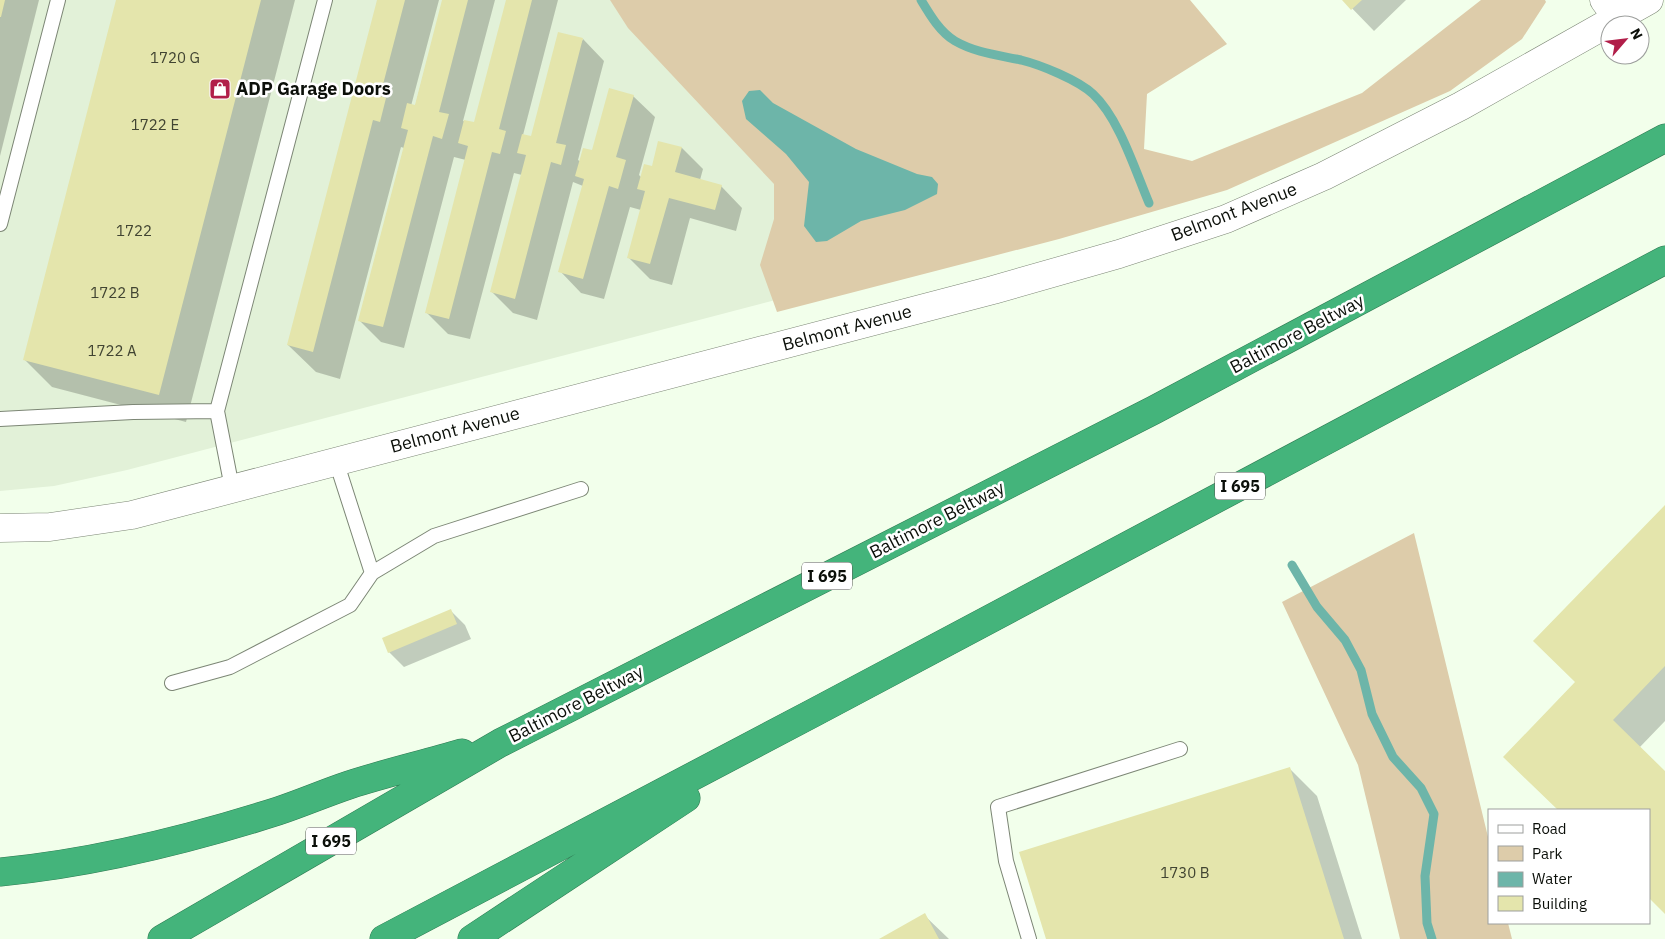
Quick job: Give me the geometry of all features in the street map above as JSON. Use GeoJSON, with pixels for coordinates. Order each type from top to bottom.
{"type":"FeatureCollection","features":[{"type":"Feature","properties":{"kind":"highway","name":"Baltimore Beltway"},"geometry":{"type":"LineString","coordinates":[[162,939],[500,743],[1154,410],[1665,138]]}},
{"type":"Feature","properties":{"kind":"highway","name":"I 695"},"geometry":{"type":"LineString","coordinates":[[384,939],[1665,260]]}},
{"type":"Feature","properties":{"kind":"highway"},"geometry":{"type":"LineString","coordinates":[[472,939],[815,712]]}},
{"type":"Feature","properties":{"kind":"highway"},"geometry":{"type":"LineString","coordinates":[[0,872],[104,858],[173,842],[278,811],[350,785],[500,743]]}},
{"type":"Feature","properties":{"kind":"street","name":"Belmont Avenue"},"geometry":{"type":"LineString","coordinates":[[0,528],[50,527],[132,515],[992,290],[1119,254],[1226,219],[1341,168],[1461,106],[1611,9],[1649,0]]}},
{"type":"Feature","properties":{"kind":"lane"},"geometry":{"type":"LineString","coordinates":[[0,224],[58,0]]}},
{"type":"Feature","properties":{"kind":"lane"},"geometry":{"type":"LineString","coordinates":[[232,488],[217,411],[325,0]]}},
{"type":"Feature","properties":{"kind":"lane"},"geometry":{"type":"LineString","coordinates":[[0,419],[124,412],[217,411]]}},
{"type":"Feature","properties":{"kind":"lane"},"geometry":{"type":"LineString","coordinates":[[336,461],[372,573]]}},
{"type":"Feature","properties":{"kind":"lane"},"geometry":{"type":"LineString","coordinates":[[172,682],[230,667],[350,605],[372,573],[434,536],[581,489]]}},
{"type":"Feature","properties":{"kind":"lane"},"geometry":{"type":"LineString","coordinates":[[1029,939],[1006,861],[998,807],[1180,749]]}},
{"type":"Feature","properties":{"kind":"shaded area"},"geometry":{"type":"Polygon","coordinates":[[[0,0],[893,0],[1115,211],[127,470],[54,486],[0,491],[0,0]]]}},
{"type":"Feature","properties":{"kind":"green space"},"geometry":{"type":"Polygon","coordinates":[[[610,0],[1190,0],[1227,44],[1147,94],[1144,149],[1192,161],[1362,93],[1481,0],[1545,0],[1546,2],[1522,39],[1450,91],[1227,190],[1059,239],[777,312],[760,265],[774,219],[774,184],[628,28],[610,0]]]}},
{"type":"Feature","properties":{"kind":"green space"},"geometry":{"type":"Polygon","coordinates":[[[1414,533],[1488,837],[1488,924],[1508,924],[1512,939],[1400,939],[1358,765],[1282,602],[1414,533]]]}},
{"type":"Feature","properties":{"kind":"water"},"geometry":{"type":"Polygon","coordinates":[[[760,90],[773,103],[856,149],[917,174],[932,177],[938,184],[937,194],[905,210],[861,221],[827,241],[816,242],[804,226],[809,182],[786,154],[746,119],[742,101],[749,91],[760,90]]]}},
{"type":"Feature","properties":{"kind":"building"},"geometry":{"type":"Polygon","coordinates":[[[0,0],[5,0],[1,17],[0,17],[0,0]]]}},
{"type":"Feature","properties":{"kind":"building"},"geometry":{"type":"Polygon","coordinates":[[[116,0],[261,0],[159,395],[23,360],[116,0]]]}},
{"type":"Feature","properties":{"kind":"building"},"geometry":{"type":"Polygon","coordinates":[[[377,0],[405,0],[380,96],[386,98],[380,122],[373,120],[313,352],[287,345],[377,0]]]}},
{"type":"Feature","properties":{"kind":"building"},"geometry":{"type":"Polygon","coordinates":[[[442,0],[468,0],[439,112],[449,114],[442,139],[433,136],[383,327],[358,321],[408,130],[401,128],[407,103],[415,105],[442,0]]]}},
{"type":"Feature","properties":{"kind":"building"},"geometry":{"type":"Polygon","coordinates":[[[506,0],[532,0],[499,129],[506,131],[500,154],[492,152],[449,319],[425,313],[468,146],[458,143],[464,120],[474,122],[506,0]]]}},
{"type":"Feature","properties":{"kind":"building"},"geometry":{"type":"Polygon","coordinates":[[[1342,0],[1362,0],[1351,10],[1342,0]]]}},
{"type":"Feature","properties":{"kind":"building"},"geometry":{"type":"Polygon","coordinates":[[[558,32],[583,38],[556,143],[566,145],[561,165],[551,162],[515,299],[490,292],[526,155],[517,153],[522,134],[531,136],[558,32]]]}},
{"type":"Feature","properties":{"kind":"building"},"geometry":{"type":"Polygon","coordinates":[[[609,88],[634,95],[616,157],[626,160],[618,189],[609,186],[583,279],[558,272],[584,179],[575,176],[583,148],[592,150],[609,88]]]}},
{"type":"Feature","properties":{"kind":"building"},"geometry":{"type":"Polygon","coordinates":[[[658,141],[682,147],[675,172],[722,185],[715,210],[669,198],[650,264],[627,258],[645,191],[637,189],[644,164],[652,166],[658,141]]]}},
{"type":"Feature","properties":{"kind":"building"},"geometry":{"type":"Polygon","coordinates":[[[1665,505],[1665,666],[1613,720],[1665,771],[1665,914],[1650,899],[1650,809],[1557,809],[1503,757],[1575,682],[1533,641],[1665,505]]]}},
{"type":"Feature","properties":{"kind":"building"},"geometry":{"type":"Polygon","coordinates":[[[451,609],[457,624],[388,653],[382,638],[451,609]]]}},
{"type":"Feature","properties":{"kind":"building"},"geometry":{"type":"Polygon","coordinates":[[[1290,767],[1344,939],[1046,939],[1019,852],[1290,767]]]}},
{"type":"Feature","properties":{"kind":"building"},"geometry":{"type":"Polygon","coordinates":[[[925,913],[939,939],[879,939],[925,913]]]}},
{"type":"Feature","properties":{"kind":"waterway"},"geometry":{"type":"LineString","coordinates":[[921,0],[940,28],[955,41],[979,51],[1039,65],[1069,78],[1093,94],[1102,104],[1118,130],[1149,203]]}},
{"type":"Feature","properties":{"kind":"waterway"},"geometry":{"type":"LineString","coordinates":[[1292,565],[1317,607],[1345,640],[1361,670],[1372,714],[1393,757],[1421,788],[1434,814],[1425,876],[1427,923],[1432,939]]}},
{"type":"Feature","properties":{"kind":"place","name":"ADP Garage Doors"},"geometry":{"type":"Point","coordinates":[220,89]}}]}
